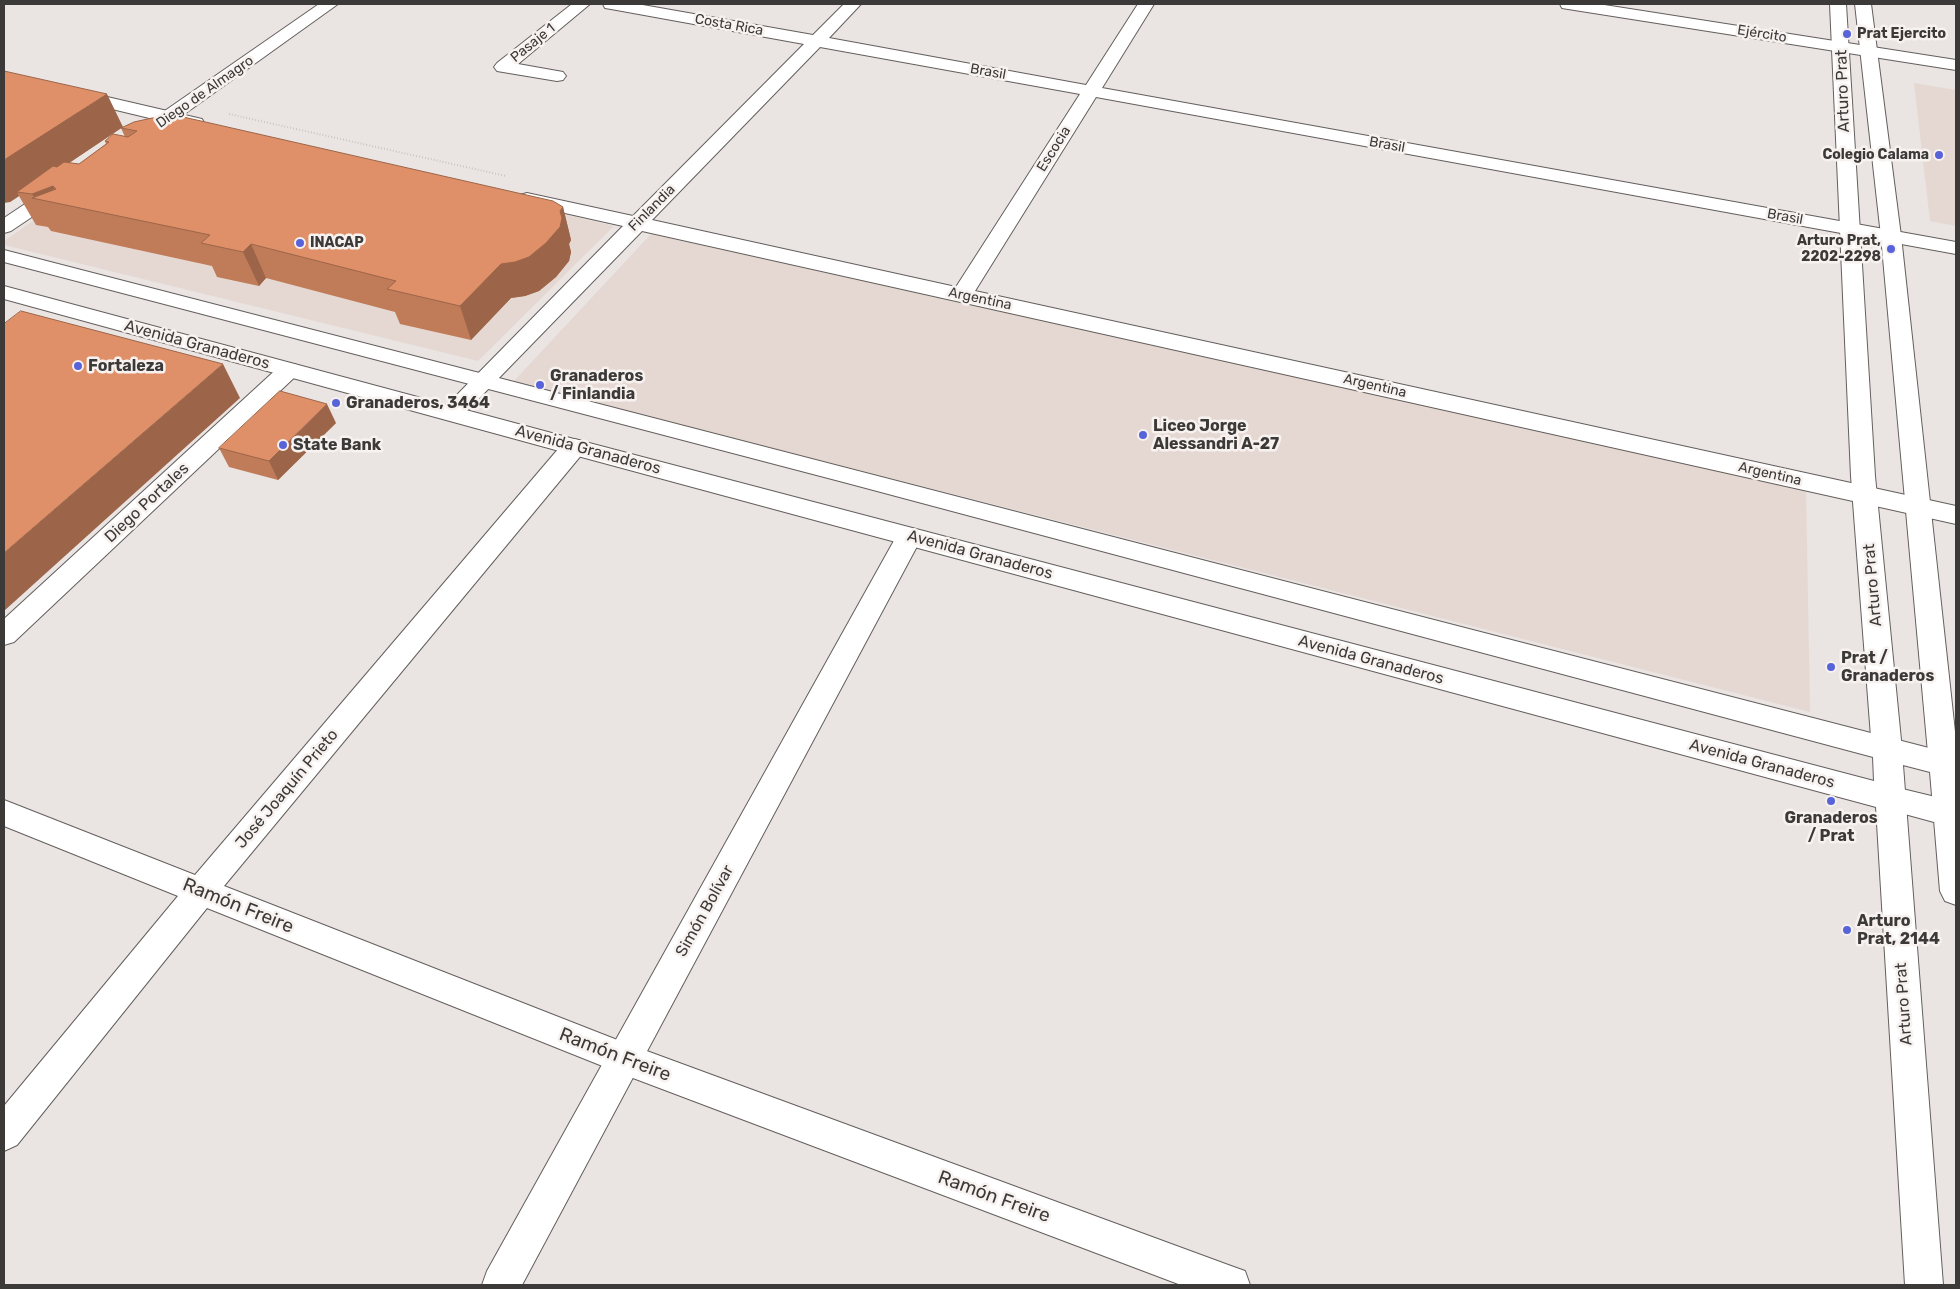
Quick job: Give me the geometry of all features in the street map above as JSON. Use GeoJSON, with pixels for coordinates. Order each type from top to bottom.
{"type":"FeatureCollection","features":[{"type":"Feature","properties":{"kind":"street","name":"Diego de Almagro"},"geometry":{"type":"LineString","coordinates":[[122,149],[170,118],[330,4]]}},
{"type":"Feature","properties":{"kind":"street","name":"Pasaje 1"},"geometry":{"type":"LineString","coordinates":[[557,76],[503,67],[582,4]]}},
{"type":"Feature","properties":{"kind":"street","name":"Costa Rica"},"geometry":{"type":"LineString","coordinates":[[611,4],[817,41]]}},
{"type":"Feature","properties":{"kind":"street","name":"Finlandia"},"geometry":{"type":"LineString","coordinates":[[452,413],[853,4]]}},
{"type":"Feature","properties":{"kind":"street","name":"Escocia"},"geometry":{"type":"LineString","coordinates":[[962,295],[1146,4]]}},
{"type":"Feature","properties":{"kind":"street","name":"Ejército"},"geometry":{"type":"LineString","coordinates":[[1568,4],[1956,65]]}},
{"type":"Feature","properties":{"kind":"street","name":"Arturo Prat"},"geometry":{"type":"LineString","coordinates":[[1838,4],[1842,47],[1849,228],[1865,495],[1887,750],[1924,1285]]}},
{"type":"Feature","properties":{"kind":"street","name":"Arturo Prat"},"geometry":{"type":"LineString","coordinates":[[1863,4],[1867,51],[1891,236],[1918,507],[1950,766],[1956,891]]}},
{"type":"Feature","properties":{"kind":"street","name":"Brasil"},"geometry":{"type":"LineString","coordinates":[[817,41],[1956,248]]}},
{"type":"Feature","properties":{"kind":"street"},"geometry":{"type":"LineString","coordinates":[[4,78],[219,128]]}},
{"type":"Feature","properties":{"kind":"street"},"geometry":{"type":"LineString","coordinates":[[4,227],[74,181]]}},
{"type":"Feature","properties":{"kind":"street","name":"Argentina"},"geometry":{"type":"LineString","coordinates":[[510,195],[1956,516]]}},
{"type":"Feature","properties":{"kind":"street"},"geometry":{"type":"LineString","coordinates":[[4,256],[1950,766]]}},
{"type":"Feature","properties":{"kind":"street","name":"Avenida Granaderos"},"geometry":{"type":"LineString","coordinates":[[4,292],[909,537],[1953,815]]}},
{"type":"Feature","properties":{"kind":"street","name":"Diego Portales"},"geometry":{"type":"LineString","coordinates":[[4,635],[289,370]]}},
{"type":"Feature","properties":{"kind":"street","name":"José Joaquín Prieto"},"geometry":{"type":"LineString","coordinates":[[4,1133],[201,891],[574,447]]}},
{"type":"Feature","properties":{"kind":"street","name":"Simón Bolívar"},"geometry":{"type":"LineString","coordinates":[[502,1285],[909,537]]}},
{"type":"Feature","properties":{"kind":"street","name":"Ramón Freire"},"geometry":{"type":"LineString","coordinates":[[4,813],[624,1059],[1231,1285]]}},
{"type":"Feature","properties":{"kind":"shaded area","name":"Colegio Calama"},"geometry":{"type":"Polygon","coordinates":[[[1914,83],[1956,90],[1956,226],[1930,221],[1914,83]]]}},
{"type":"Feature","properties":{"kind":"shaded area","name":"INACAP"},"geometry":{"type":"Polygon","coordinates":[[[173,123],[614,226],[478,361],[4,245],[4,241],[173,123]]]}},
{"type":"Feature","properties":{"kind":"shaded area","name":"Liceo Jorge Alessandri A-27"},"geometry":{"type":"Polygon","coordinates":[[[651,234],[1806,489],[1810,712],[513,382],[651,234]]]}},
{"type":"Feature","properties":{"kind":"building"},"geometry":{"type":"Polygon","coordinates":[[[4,71],[107,94],[4,160],[4,71]]]}},
{"type":"Feature","properties":{"kind":"building"},"geometry":{"type":"Polygon","coordinates":[[[179,116],[553,201],[563,207],[560,211],[562,218],[560,227],[546,243],[529,257],[501,264],[460,306],[387,289],[396,281],[251,244],[243,252],[201,243],[210,235],[32,198],[56,189],[53,186],[32,194],[17,192],[53,166],[57,167],[64,162],[79,164],[109,142],[105,141],[113,134],[128,137],[137,131],[121,128],[134,122],[152,118],[175,119],[179,116]]]}},
{"type":"Feature","properties":{"kind":"building"},"geometry":{"type":"Polygon","coordinates":[[[21,311],[223,364],[4,553],[4,324],[21,311]]]}},
{"type":"Feature","properties":{"kind":"building"},"geometry":{"type":"Polygon","coordinates":[[[280,391],[327,404],[269,461],[219,448],[280,391]]]}},
{"type":"Feature","properties":{"kind":"place","name":"Prat Ejercito"},"geometry":{"type":"Point","coordinates":[1847,34]}},
{"type":"Feature","properties":{"kind":"place","name":"Colegio Calama"},"geometry":{"type":"Point","coordinates":[1939,155]}},
{"type":"Feature","properties":{"kind":"place","name":"INACAP"},"geometry":{"type":"Point","coordinates":[300,243]}},
{"type":"Feature","properties":{"kind":"place","name":"Arturo Prat, 2202-2298"},"geometry":{"type":"Point","coordinates":[1891,249]}},
{"type":"Feature","properties":{"kind":"place","name":"Fortaleza"},"geometry":{"type":"Point","coordinates":[78,366]}},
{"type":"Feature","properties":{"kind":"place","name":"Granaderos / Finlandia"},"geometry":{"type":"Point","coordinates":[540,385]}},
{"type":"Feature","properties":{"kind":"place","name":"Granaderos, 3464"},"geometry":{"type":"Point","coordinates":[336,403]}},
{"type":"Feature","properties":{"kind":"place","name":"Liceo Jorge Alessandri A-27"},"geometry":{"type":"Point","coordinates":[1143,435]}},
{"type":"Feature","properties":{"kind":"place","name":"State Bank"},"geometry":{"type":"Point","coordinates":[283,445]}},
{"type":"Feature","properties":{"kind":"place","name":"Prat / Granaderos"},"geometry":{"type":"Point","coordinates":[1831,667]}},
{"type":"Feature","properties":{"kind":"place","name":"Granaderos / Prat"},"geometry":{"type":"Point","coordinates":[1831,801]}},
{"type":"Feature","properties":{"kind":"place","name":"Arturo Prat, 2144"},"geometry":{"type":"Point","coordinates":[1847,930]}}]}
